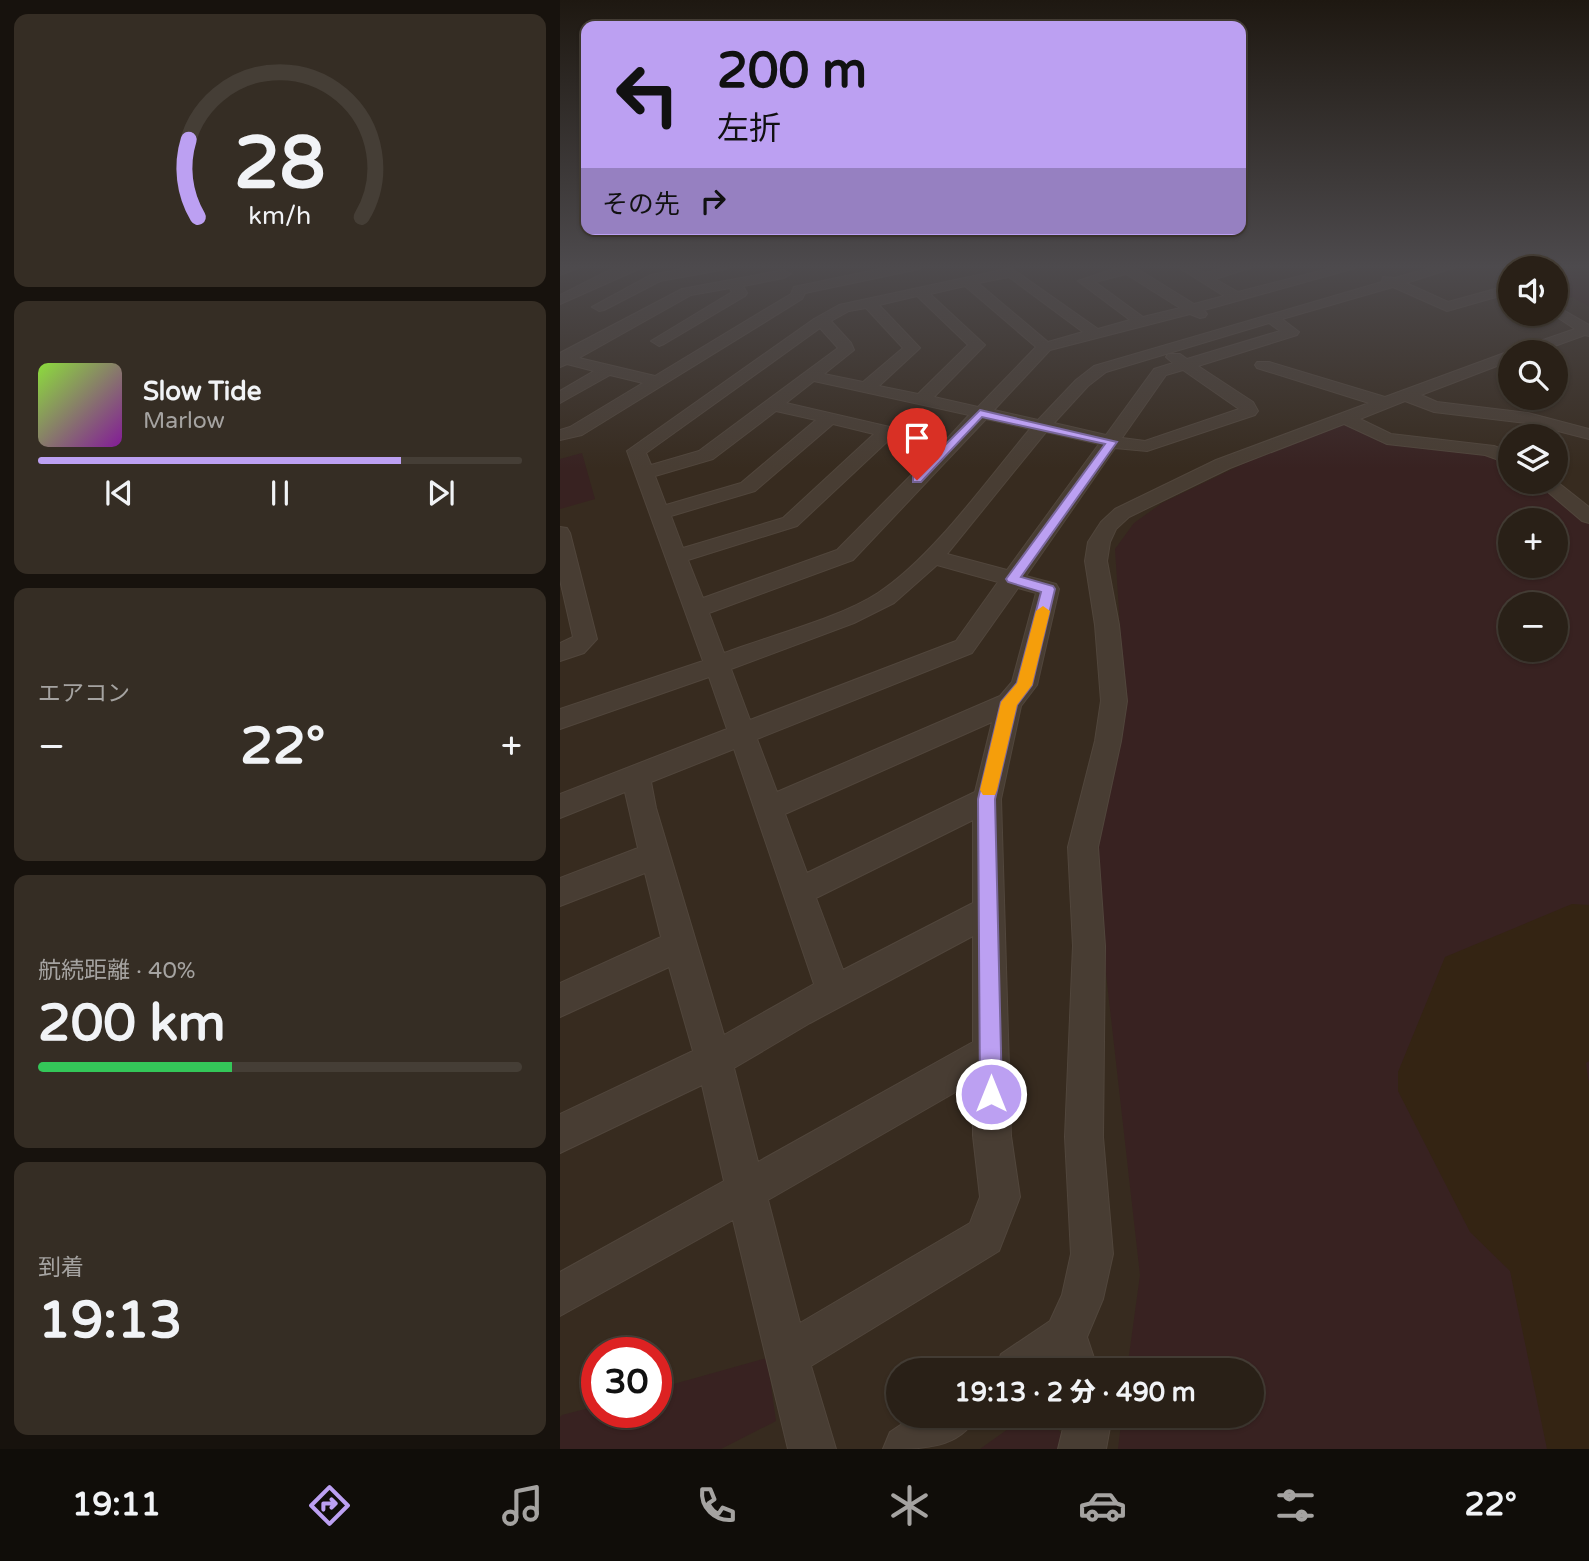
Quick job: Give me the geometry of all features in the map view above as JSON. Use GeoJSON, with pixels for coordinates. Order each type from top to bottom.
{"type":"FeatureCollection","features":[{"type":"Feature","properties":{"kind":"street"},"geometry":{"type":"LineString","coordinates":[[562,359],[613,333]]}},
{"type":"Feature","properties":{"kind":"street"},"geometry":{"type":"LineString","coordinates":[[624,333],[705,352]]}},
{"type":"Feature","properties":{"kind":"street"},"geometry":{"type":"LineString","coordinates":[[649,338],[660,333]]}},
{"type":"Feature","properties":{"kind":"street"},"geometry":{"type":"LineString","coordinates":[[560,435],[576,431],[737,333]]}},
{"type":"Feature","properties":{"kind":"street"},"geometry":{"type":"LineString","coordinates":[[804,333],[640,447],[636,456],[717,665],[834,992]]}},
{"type":"Feature","properties":{"kind":"street"},"geometry":{"type":"LineString","coordinates":[[644,473],[706,455],[774,405],[847,348],[834,333]]}},
{"type":"Feature","properties":{"kind":"street"},"geometry":{"type":"LineString","coordinates":[[866,388],[912,348],[897,333]]}},
{"type":"Feature","properties":{"kind":"street"},"geometry":{"type":"LineString","coordinates":[[922,400],[974,351],[977,345],[964,333]]}},
{"type":"Feature","properties":{"kind":"street"},"geometry":{"type":"LineString","coordinates":[[1028,333],[1045,347]]}},
{"type":"Feature","properties":{"kind":"street"},"geometry":{"type":"LineString","coordinates":[[696,609],[845,555],[1045,347],[1100,333]]}},
{"type":"Feature","properties":{"kind":"street"},"geometry":{"type":"LineString","coordinates":[[560,719],[717,665],[846,617],[878,602],[902,586],[933,557],[1042,426],[1094,372],[1115,362],[1216,333]]}},
{"type":"Feature","properties":{"kind":"street"},"geometry":{"type":"LineString","coordinates":[[560,806],[958,650],[968,641],[1160,372],[1290,333]]}},
{"type":"Feature","properties":{"kind":"street"},"geometry":{"type":"LineString","coordinates":[[1559,340],[1582,333]]}},
{"type":"Feature","properties":{"kind":"street"},"geometry":{"type":"LineString","coordinates":[[812,376],[1133,446],[1147,446],[1249,411],[1247,406],[1161,349]]}},
{"type":"Feature","properties":{"kind":"street"},"geometry":{"type":"LineString","coordinates":[[562,359],[657,381]]}},
{"type":"Feature","properties":{"kind":"street"},"geometry":{"type":"LineString","coordinates":[[1071,1353],[1092,1254],[1084,1137],[1089,946],[1083,847],[1108,741],[1114,701],[1107,625],[1096,561],[1099,542],[1108,526],[1122,513],[1223,464],[1498,361]]}},
{"type":"Feature","properties":{"kind":"street"},"geometry":{"type":"LineString","coordinates":[[1263,365],[1396,399],[1434,407],[1528,418],[1589,434]]}},
{"type":"Feature","properties":{"kind":"street"},"geometry":{"type":"LineString","coordinates":[[560,398],[608,369]]}},
{"type":"Feature","properties":{"kind":"street"},"geometry":{"type":"LineString","coordinates":[[774,405],[949,446]]}},
{"type":"Feature","properties":{"kind":"street"},"geometry":{"type":"LineString","coordinates":[[659,513],[748,486],[829,418]]}},
{"type":"Feature","properties":{"kind":"street"},"geometry":{"type":"LineString","coordinates":[[1345,418],[1387,439],[1488,450],[1498,454]]}},
{"type":"Feature","properties":{"kind":"street"},"geometry":{"type":"LineString","coordinates":[[676,557],[790,522],[888,432]]}},
{"type":"Feature","properties":{"kind":"street"},"geometry":{"type":"LineString","coordinates":[[1560,494],[1589,517]]}},
{"type":"Feature","properties":{"kind":"street"},"geometry":{"type":"LineString","coordinates":[[560,533],[585,639],[576,647],[560,652]]}},
{"type":"Feature","properties":{"kind":"street"},"geometry":{"type":"LineString","coordinates":[[769,808],[1009,702],[1024,685],[1048,589],[933,557]]}},
{"type":"Feature","properties":{"kind":"street"},"geometry":{"type":"LineString","coordinates":[[786,1356],[985,1237],[1000,1197],[992,1136],[987,799],[1009,702]]}},
{"type":"Feature","properties":{"kind":"street"},"geometry":{"type":"LineString","coordinates":[[636,776],[642,808],[713,1060],[786,1356],[812,1449]]}},
{"type":"Feature","properties":{"kind":"street"},"geometry":{"type":"LineString","coordinates":[[798,892],[987,799]]}},
{"type":"Feature","properties":{"kind":"street"},"geometry":{"type":"LineString","coordinates":[[560,892],[657,854]]}},
{"type":"Feature","properties":{"kind":"street"},"geometry":{"type":"LineString","coordinates":[[560,1134],[713,1060],[834,992],[990,910]]}},
{"type":"Feature","properties":{"kind":"street"},"geometry":{"type":"LineString","coordinates":[[560,1000],[680,945]]}},
{"type":"Feature","properties":{"kind":"street"},"geometry":{"type":"LineString","coordinates":[[560,1295],[991,1052]]}},
{"type":"Feature","properties":{"kind":"street"},"geometry":{"type":"LineString","coordinates":[[907,1449],[937,1428]]}},
{"type":"Feature","properties":{"kind":"street"},"geometry":{"type":"LineString","coordinates":[[1082,1449],[1086,1428]]}},
{"type":"Feature","properties":{"kind":"shaded area"},"geometry":{"type":"Polygon","coordinates":[[[1357,419],[1390,438],[1498,451],[1498,494],[1568,494],[1589,510],[1589,1449],[1118,1449],[1121,1428],[1264,1428],[1264,1358],[1129,1358],[1140,1275],[1103,947],[1098,843],[1125,703],[1115,549],[1134,523],[1162,503],[1247,462],[1357,419]]]}},
{"type":"Feature","properties":{"kind":"shaded area"},"geometry":{"type":"Polygon","coordinates":[[[582,453],[595,499],[560,509],[560,459],[582,453]]]}},
{"type":"Feature","properties":{"kind":"shaded area"},"geometry":{"type":"Polygon","coordinates":[[[1572,904],[1589,905],[1589,1061],[1586,1063],[1589,1085],[1589,1449],[1547,1449],[1510,1271],[1470,1232],[1398,1091],[1398,1072],[1445,957],[1572,904]]]}},
{"type":"Feature","properties":{"kind":"shaded area"},"geometry":{"type":"Polygon","coordinates":[[[767,1358],[776,1421],[721,1449],[560,1449],[560,1417],[581,1410],[581,1428],[672,1428],[672,1385],[767,1358]]]}},
{"type":"Feature","properties":{"kind":"shaded area"},"geometry":{"type":"Polygon","coordinates":[[[1009,1428],[1057,1428],[1069,1442],[1069,1449],[980,1449],[1009,1428]]]}},
{"type":"Feature","properties":{"kind":"slow traffic"},"geometry":{"type":"LineString","coordinates":[[989,790],[1009,702],[1024,685],[1043,611]]}},
{"type":"Feature","properties":{"kind":"route"},"geometry":{"type":"LineString","coordinates":[[917,480],[980,413],[1112,442],[1013,579],[1048,589],[1024,685],[1009,702],[987,799],[991,1094]]}}]}
